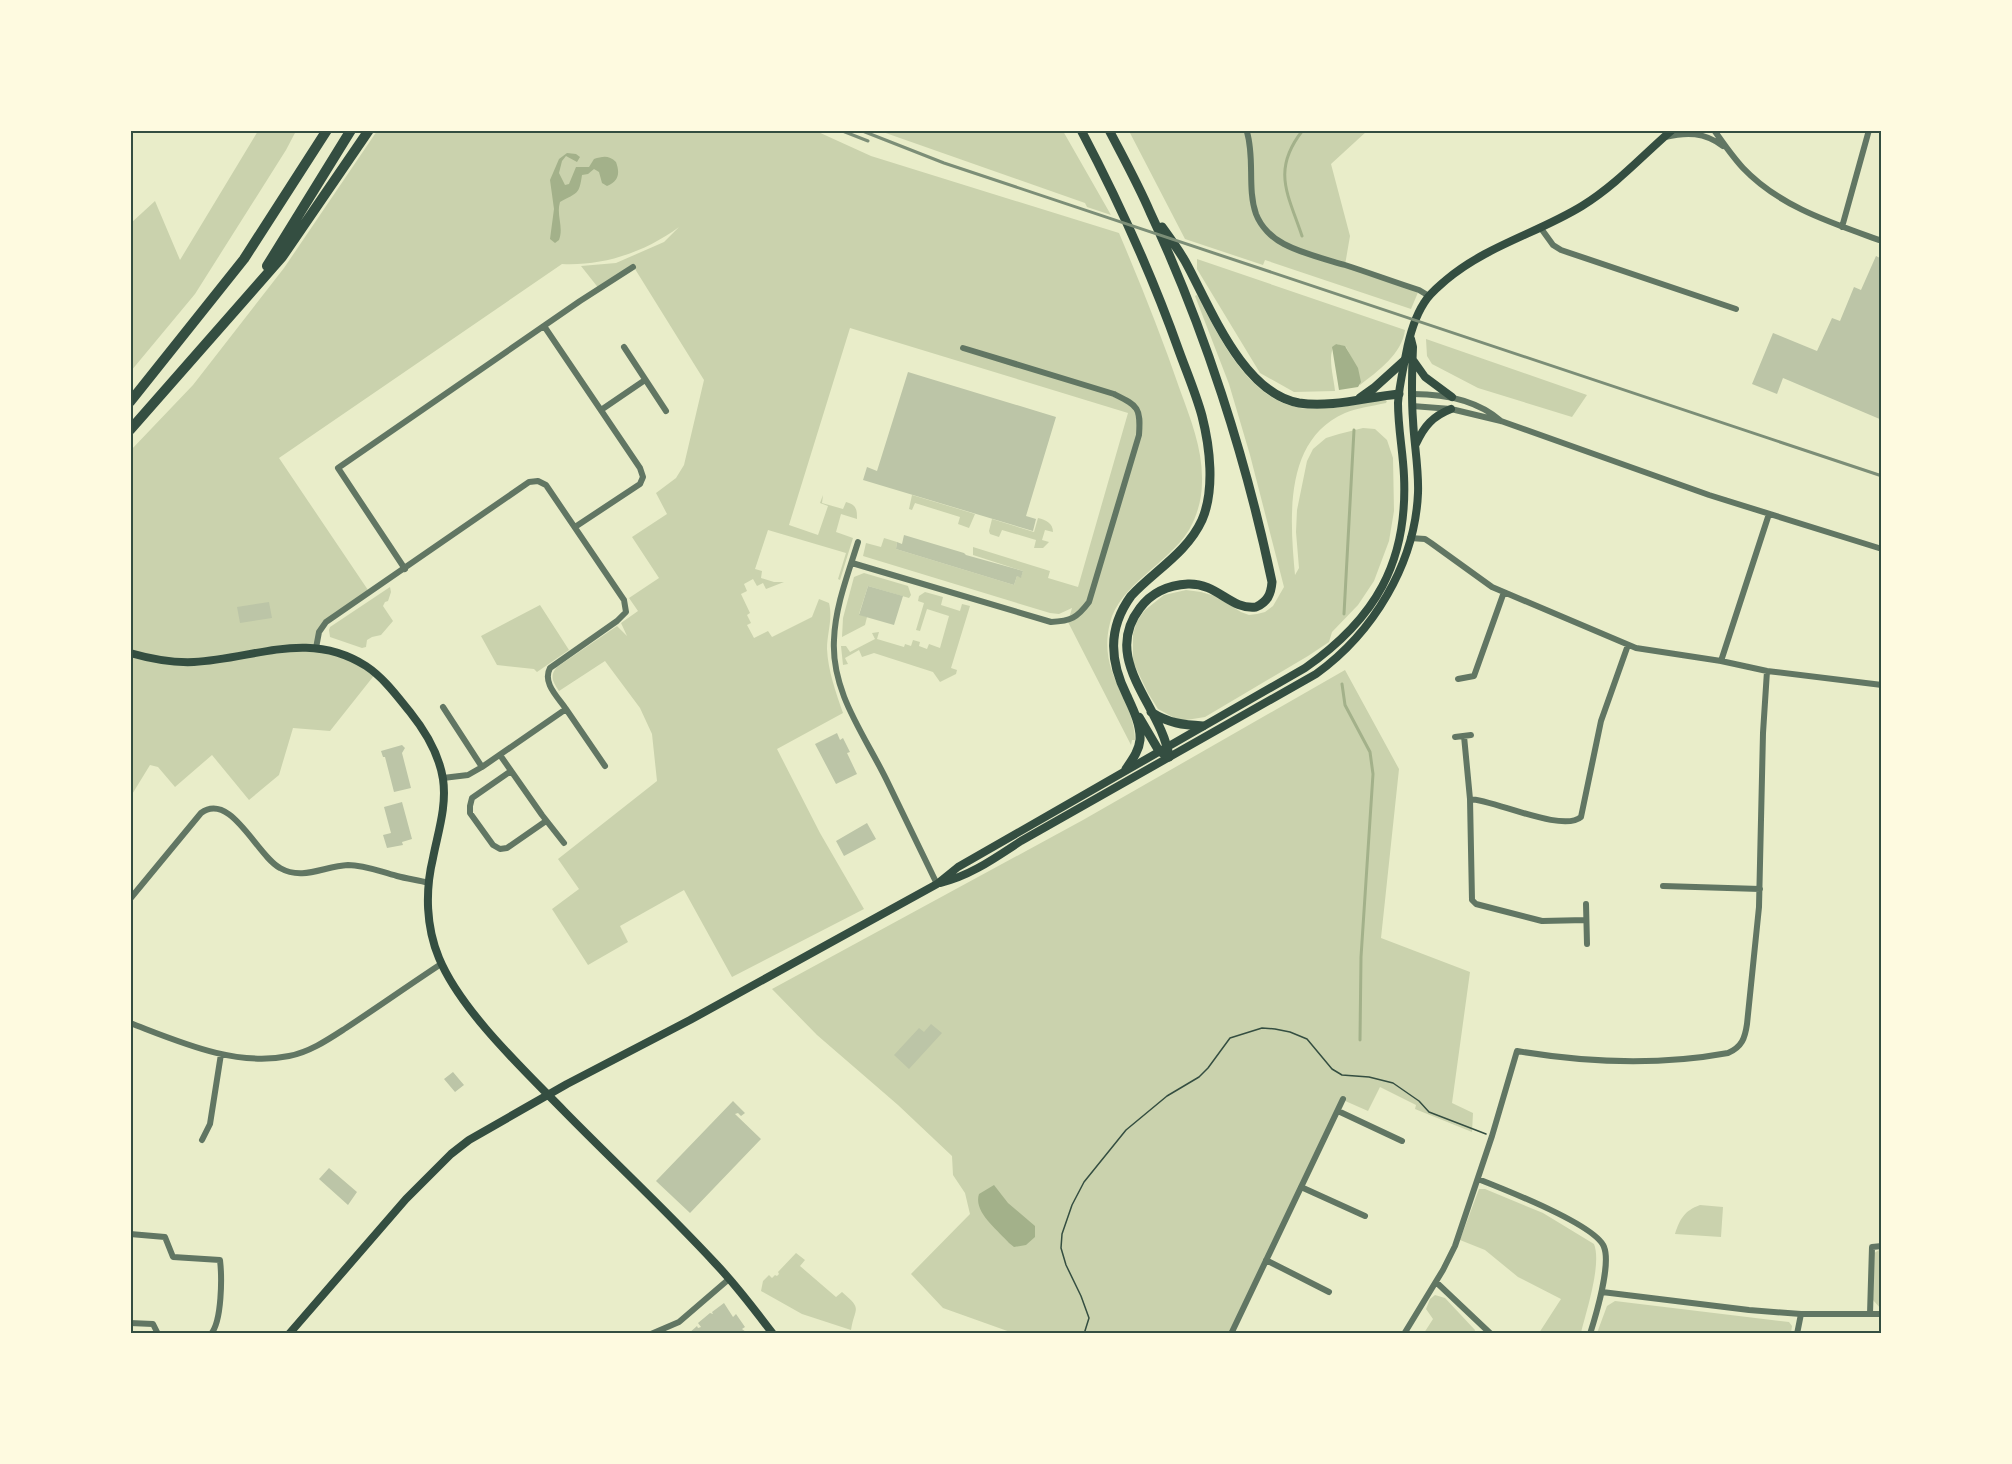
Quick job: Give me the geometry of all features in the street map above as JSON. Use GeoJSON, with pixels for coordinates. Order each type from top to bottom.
{"type":"FeatureCollection","features":[{"type":"Feature","properties":{"kind":"highway"},"geometry":{"type":"LineString","coordinates":[[130,402],[244,258],[326,130]]}},
{"type":"Feature","properties":{"kind":"highway"},"geometry":{"type":"LineString","coordinates":[[251,291],[351,130]]}},
{"type":"Feature","properties":{"kind":"highway"},"geometry":{"type":"LineString","coordinates":[[130,430],[282,257],[369,130]]}},
{"type":"Feature","properties":{"kind":"highway"},"geometry":{"type":"LineString","coordinates":[[1081,130],[1112,189],[1166,314],[1202,417],[1208,452],[1208,486],[1202,518],[1192,538],[1138,589],[1119,616],[1113,642],[1113,656],[1119,677],[1133,708],[1140,739],[1135,756],[1126,769]]}},
{"type":"Feature","properties":{"kind":"highway"},"geometry":{"type":"LineString","coordinates":[[1109,130],[1170,255],[1226,409],[1250,490],[1272,582],[1268,599],[1256,607],[1240,606],[1205,585],[1191,584],[1167,588],[1149,598],[1141,606],[1130,625],[1126,651],[1135,679],[1151,711],[1163,748]]}},
{"type":"Feature","properties":{"kind":"highway"},"geometry":{"type":"LineString","coordinates":[[1150,210],[1184,259],[1235,351],[1249,372],[1261,384],[1297,403],[1333,403],[1399,394]]}},
{"type":"Feature","properties":{"kind":"highway"},"geometry":{"type":"LineString","coordinates":[[1358,399],[1409,360]]}},
{"type":"Feature","properties":{"kind":"highway"},"geometry":{"type":"LineString","coordinates":[[1133,708],[1169,757]]}},
{"type":"Feature","properties":{"kind":"highway"},"geometry":{"type":"LineString","coordinates":[[1151,711],[1160,718],[1178,725],[1203,726]]}},
{"type":"Feature","properties":{"kind":"main road"},"geometry":{"type":"LineString","coordinates":[[289,1334],[406,1198],[451,1154],[469,1140],[937,884],[958,867],[1305,668],[1352,630],[1378,594],[1396,554],[1403,520],[1404,476],[1399,424],[1399,394],[1409,360],[1411,338],[1420,311],[1429,296],[1471,261],[1568,214],[1606,190],[1672,130]]}},
{"type":"Feature","properties":{"kind":"main road"},"geometry":{"type":"LineString","coordinates":[[937,884],[958,878],[974,870],[1305,680],[1340,655],[1377,612],[1393,583],[1410,538],[1416,514],[1418,491],[1409,360]]}},
{"type":"Feature","properties":{"kind":"main road"},"geometry":{"type":"LineString","coordinates":[[1409,360],[1425,377],[1452,397]]}},
{"type":"Feature","properties":{"kind":"main road"},"geometry":{"type":"LineString","coordinates":[[1399,394],[1413,394]]}},
{"type":"Feature","properties":{"kind":"main road"},"geometry":{"type":"LineString","coordinates":[[1399,394],[1412,406]]}},
{"type":"Feature","properties":{"kind":"main road"},"geometry":{"type":"LineString","coordinates":[[1415,444],[1433,418],[1451,409]]}},
{"type":"Feature","properties":{"kind":"main road"},"geometry":{"type":"LineString","coordinates":[[130,653],[170,662],[194,662],[276,649],[316,648],[354,659],[387,684],[426,733],[443,778],[442,818],[429,883],[429,918],[431,936],[441,964],[451,982],[489,1032],[729,1279],[773,1334]]}},
{"type":"Feature","properties":{"kind":"street"},"geometry":{"type":"LineString","coordinates":[[1714,130],[1742,167],[1767,189],[1799,209],[1881,241]]}},
{"type":"Feature","properties":{"kind":"street"},"geometry":{"type":"LineString","coordinates":[[1842,227],[1869,130]]}},
{"type":"Feature","properties":{"kind":"street"},"geometry":{"type":"LineString","coordinates":[[1247,132],[1252,200],[1257,217],[1263,227],[1274,237],[1286,245],[1419,290],[1429,296]]}},
{"type":"Feature","properties":{"kind":"street"},"geometry":{"type":"LineString","coordinates":[[1664,138],[1694,133],[1714,139],[1727,148]]}},
{"type":"Feature","properties":{"kind":"street"},"geometry":{"type":"LineString","coordinates":[[1540,227],[1553,245],[1561,250],[1736,309]]}},
{"type":"Feature","properties":{"kind":"street"},"geometry":{"type":"LineString","coordinates":[[405,568],[338,468],[633,267]]}},
{"type":"Feature","properties":{"kind":"street"},"geometry":{"type":"LineString","coordinates":[[544,326],[640,468],[643,477],[640,484],[575,527]]}},
{"type":"Feature","properties":{"kind":"street"},"geometry":{"type":"LineString","coordinates":[[624,347],[666,411]]}},
{"type":"Feature","properties":{"kind":"street"},"geometry":{"type":"LineString","coordinates":[[852,563],[1051,622],[1068,621],[1080,614],[1089,602],[1139,435],[1140,416],[1131,402],[1114,394],[963,348]]}},
{"type":"Feature","properties":{"kind":"street"},"geometry":{"type":"LineString","coordinates":[[601,410],[645,380]]}},
{"type":"Feature","properties":{"kind":"street"},"geometry":{"type":"LineString","coordinates":[[1413,394],[1452,397],[1489,411],[1501,421]]}},
{"type":"Feature","properties":{"kind":"street"},"geometry":{"type":"LineString","coordinates":[[1412,406],[1451,409],[1501,421],[1709,495],[1881,549]]}},
{"type":"Feature","properties":{"kind":"street"},"geometry":{"type":"LineString","coordinates":[[316,648],[320,632],[326,622],[529,482],[538,481],[546,485],[626,606],[622,617],[550,668],[548,672],[548,682],[605,766]]}},
{"type":"Feature","properties":{"kind":"street"},"geometry":{"type":"LineString","coordinates":[[1721,661],[1768,514]]}},
{"type":"Feature","properties":{"kind":"street"},"geometry":{"type":"LineString","coordinates":[[1410,538],[1425,539],[1492,587],[1629,645],[1667,654],[1721,661],[1767,671],[1881,685]]}},
{"type":"Feature","properties":{"kind":"street"},"geometry":{"type":"LineString","coordinates":[[858,542],[839,603],[834,640],[837,675],[844,700],[889,785],[937,884]]}},
{"type":"Feature","properties":{"kind":"street"},"geometry":{"type":"LineString","coordinates":[[1458,679],[1474,676],[1504,592]]}},
{"type":"Feature","properties":{"kind":"street"},"geometry":{"type":"LineString","coordinates":[[1470,799],[1481,799],[1516,812],[1543,818],[1577,821],[1581,817],[1600,721],[1629,645]]}},
{"type":"Feature","properties":{"kind":"street"},"geometry":{"type":"LineString","coordinates":[[1404,1334],[1455,1246],[1492,1136],[1517,1051],[1568,1059],[1647,1062],[1688,1060],[1728,1053],[1740,1046],[1744,1040],[1748,1024],[1760,889],[1763,733],[1767,671]]}},
{"type":"Feature","properties":{"kind":"street"},"geometry":{"type":"LineString","coordinates":[[443,707],[482,767]]}},
{"type":"Feature","properties":{"kind":"street"},"geometry":{"type":"LineString","coordinates":[[443,778],[468,775],[566,709]]}},
{"type":"Feature","properties":{"kind":"street"},"geometry":{"type":"LineString","coordinates":[[1455,737],[1468,736],[1472,900],[1476,904],[1542,921],[1586,920]]}},
{"type":"Feature","properties":{"kind":"street"},"geometry":{"type":"LineString","coordinates":[[500,755],[564,843]]}},
{"type":"Feature","properties":{"kind":"street"},"geometry":{"type":"LineString","coordinates":[[511,771],[472,798],[470,806],[470,813],[493,846],[500,849],[507,848],[546,821]]}},
{"type":"Feature","properties":{"kind":"street"},"geometry":{"type":"LineString","coordinates":[[130,899],[201,813],[218,808],[234,817],[270,861],[284,871],[302,874],[346,865],[369,868],[429,883]]}},
{"type":"Feature","properties":{"kind":"street"},"geometry":{"type":"LineString","coordinates":[[1663,886],[1760,889]]}},
{"type":"Feature","properties":{"kind":"street"},"geometry":{"type":"LineString","coordinates":[[1586,904],[1587,944]]}},
{"type":"Feature","properties":{"kind":"street"},"geometry":{"type":"LineString","coordinates":[[130,1023],[221,1054],[276,1058],[291,1056],[309,1050],[360,1019],[441,964]]}},
{"type":"Feature","properties":{"kind":"street"},"geometry":{"type":"LineString","coordinates":[[202,1140],[210,1124],[221,1054]]}},
{"type":"Feature","properties":{"kind":"street"},"geometry":{"type":"LineString","coordinates":[[1231,1334],[1343,1100]]}},
{"type":"Feature","properties":{"kind":"street"},"geometry":{"type":"LineString","coordinates":[[1338,1111],[1402,1141]]}},
{"type":"Feature","properties":{"kind":"street"},"geometry":{"type":"LineString","coordinates":[[1478,1179],[1528,1199],[1596,1237],[1602,1243],[1605,1252],[1602,1292],[1590,1334]]}},
{"type":"Feature","properties":{"kind":"street"},"geometry":{"type":"LineString","coordinates":[[1301,1187],[1365,1216]]}},
{"type":"Feature","properties":{"kind":"street"},"geometry":{"type":"LineString","coordinates":[[130,1234],[165,1237],[173,1257],[220,1260],[222,1273],[217,1325],[211,1334]]}},
{"type":"Feature","properties":{"kind":"street"},"geometry":{"type":"LineString","coordinates":[[1870,1314],[1872,1247],[1881,1246]]}},
{"type":"Feature","properties":{"kind":"street"},"geometry":{"type":"LineString","coordinates":[[1266,1260],[1329,1292]]}},
{"type":"Feature","properties":{"kind":"street"},"geometry":{"type":"LineString","coordinates":[[651,1334],[679,1322],[729,1279]]}},
{"type":"Feature","properties":{"kind":"street"},"geometry":{"type":"LineString","coordinates":[[1436,1282],[1491,1334]]}},
{"type":"Feature","properties":{"kind":"street"},"geometry":{"type":"LineString","coordinates":[[1602,1292],[1749,1310],[1801,1314],[1881,1314]]}},
{"type":"Feature","properties":{"kind":"street"},"geometry":{"type":"LineString","coordinates":[[1797,1334],[1801,1314]]}},
{"type":"Feature","properties":{"kind":"street"},"geometry":{"type":"LineString","coordinates":[[130,1323],[153,1324],[158,1334]]}},
{"type":"Feature","properties":{"kind":"path"},"geometry":{"type":"LineString","coordinates":[[1084,1334],[1089,1318],[1061,1248],[1062,1234],[1072,1205],[1084,1182],[1126,1130],[1167,1096],[1199,1077],[1230,1038],[1257,1029],[1268,1028],[1307,1039],[1332,1069],[1342,1075],[1369,1077],[1393,1083],[1419,1101],[1429,1112],[1492,1136]]}},
{"type":"Feature","properties":{"kind":"shaded area"},"geometry":{"type":"Polygon","coordinates":[[[258,131],[296,131],[195,294],[131,371],[131,223],[155,201],[180,260],[258,131]]]}},
{"type":"Feature","properties":{"kind":"shaded area"},"geometry":{"type":"Polygon","coordinates":[[[377,131],[816,131],[871,156],[1119,233],[1159,331],[1188,413],[1201,458],[1202,470],[1200,501],[1189,530],[1180,542],[1123,597],[1110,623],[1107,641],[1108,657],[1133,725],[1135,740],[1132,740],[1131,745],[1068,622],[1072,608],[1059,614],[1050,613],[863,556],[866,543],[881,547],[884,538],[897,542],[896,549],[1014,585],[1017,576],[1021,577],[1023,571],[973,555],[973,547],[1050,571],[1048,578],[1078,587],[1128,413],[850,328],[789,525],[818,535],[828,506],[820,503],[823,495],[822,503],[843,509],[846,502],[854,506],[857,519],[841,514],[836,532],[853,538],[840,580],[838,579],[846,553],[768,530],[755,569],[762,571],[761,578],[784,582],[766,589],[763,583],[757,586],[753,579],[744,584],[747,591],[741,594],[750,613],[747,615],[751,623],[747,625],[754,638],[768,631],[772,637],[812,617],[819,599],[829,603],[828,657],[843,713],[777,749],[820,833],[864,909],[732,977],[684,890],[620,926],[628,942],[588,965],[552,909],[579,889],[558,859],[657,781],[652,734],[640,708],[605,661],[559,691],[554,682],[553,673],[557,667],[617,626],[627,636],[621,623],[638,611],[629,598],[659,578],[632,537],[667,514],[656,493],[676,478],[684,465],[704,380],[635,269],[600,290],[581,266],[616,263],[664,242],[679,227],[652,244],[624,256],[593,263],[562,264],[279,458],[370,593],[326,622],[316,647],[329,650],[376,673],[330,731],[293,728],[279,775],[249,800],[212,755],[175,787],[158,767],[150,765],[131,796],[131,450],[193,385],[284,268],[377,131]]]}},
{"type":"Feature","properties":{"kind":"shaded area"},"geometry":{"type":"Polygon","coordinates":[[[880,131],[1063,131],[1111,215],[1087,207],[1085,203],[880,131]]]}},
{"type":"Feature","properties":{"kind":"shaded area"},"geometry":{"type":"Polygon","coordinates":[[[1129,131],[1367,131],[1331,164],[1350,236],[1345,265],[1419,290],[1411,309],[1265,260],[1263,265],[1185,239],[1129,131]]]}},
{"type":"Feature","properties":{"kind":"shaded area"},"geometry":{"type":"Polygon","coordinates":[[[567,153],[580,157],[577,162],[566,156],[562,161],[559,173],[565,185],[569,184],[576,167],[589,167],[594,159],[600,157],[608,157],[616,162],[618,173],[614,182],[607,186],[602,183],[599,172],[594,169],[582,175],[577,192],[560,202],[560,235],[559,240],[555,243],[550,239],[554,209],[550,180],[559,159],[567,153]]]}},
{"type":"Feature","properties":{"kind":"shaded area"},"geometry":{"type":"Polygon","coordinates":[[[1197,259],[1405,330],[1403,339],[1388,361],[1360,385],[1356,367],[1346,347],[1336,344],[1331,353],[1335,391],[1294,392],[1260,373],[1197,269],[1197,259]]]}},
{"type":"Feature","properties":{"kind":"shaded area"},"geometry":{"type":"Polygon","coordinates":[[[1197,295],[1217,333],[1242,370],[1274,399],[1294,407],[1316,409],[1342,407],[1384,399],[1387,401],[1345,413],[1325,425],[1310,442],[1301,462],[1292,507],[1295,575],[1299,568],[1297,510],[1307,461],[1313,449],[1326,438],[1363,428],[1375,429],[1387,440],[1393,458],[1394,511],[1389,541],[1374,581],[1358,605],[1332,632],[1329,642],[1205,717],[1180,721],[1158,709],[1133,662],[1133,634],[1137,621],[1145,610],[1164,595],[1186,590],[1215,596],[1241,612],[1249,615],[1257,614],[1273,606],[1284,587],[1229,384],[1195,296],[1197,295]]]}},
{"type":"Feature","properties":{"kind":"shaded area"},"geometry":{"type":"Polygon","coordinates":[[[1426,339],[1587,395],[1572,417],[1478,388],[1432,364],[1427,356],[1426,339]]]}},
{"type":"Feature","properties":{"kind":"shaded area"},"geometry":{"type":"Polygon","coordinates":[[[1336,344],[1345,346],[1358,368],[1361,382],[1358,387],[1339,390],[1332,347],[1336,344]]]}},
{"type":"Feature","properties":{"kind":"shaded area"},"geometry":{"type":"Polygon","coordinates":[[[912,495],[975,514],[969,528],[958,524],[960,517],[915,503],[912,510],[909,509],[912,495]]]}},
{"type":"Feature","properties":{"kind":"shaded area"},"geometry":{"type":"Polygon","coordinates":[[[1038,518],[1048,522],[1053,529],[1053,532],[1045,530],[1042,540],[1049,542],[1043,548],[1034,548],[1036,540],[1002,530],[999,537],[990,534],[989,531],[992,519],[1034,532],[1038,518]]]}},
{"type":"Feature","properties":{"kind":"shaded area"},"geometry":{"type":"Polygon","coordinates":[[[864,573],[908,586],[911,595],[909,598],[868,586],[859,614],[867,617],[865,625],[842,637],[843,618],[854,577],[864,573]]]}},
{"type":"Feature","properties":{"kind":"shaded area"},"geometry":{"type":"Polygon","coordinates":[[[390,587],[388,601],[383,606],[393,621],[381,635],[367,640],[366,647],[362,648],[330,637],[330,627],[390,587]]]}},
{"type":"Feature","properties":{"kind":"shaded area"},"geometry":{"type":"Polygon","coordinates":[[[925,592],[943,597],[941,605],[960,611],[962,604],[970,606],[951,668],[957,670],[956,674],[940,682],[933,672],[874,653],[862,657],[859,650],[845,658],[848,664],[843,665],[841,646],[846,646],[850,652],[875,639],[872,633],[879,632],[877,639],[904,647],[905,644],[911,646],[913,640],[920,642],[919,646],[927,649],[929,644],[940,648],[949,616],[927,609],[920,631],[916,630],[924,603],[918,601],[919,596],[925,592]]]}},
{"type":"Feature","properties":{"kind":"shaded area"},"geometry":{"type":"Polygon","coordinates":[[[540,605],[569,650],[537,672],[534,669],[497,665],[481,636],[540,605]]]}},
{"type":"Feature","properties":{"kind":"shaded area"},"geometry":{"type":"Polygon","coordinates":[[[1345,670],[1399,769],[1381,938],[1470,972],[1452,1103],[1473,1113],[1472,1132],[1415,1109],[1416,1105],[1380,1087],[1368,1111],[1343,1100],[1231,1333],[1013,1333],[943,1308],[911,1274],[970,1214],[965,1193],[953,1175],[952,1156],[898,1105],[817,1035],[772,989],[1083,820],[1345,670]]]}},
{"type":"Feature","properties":{"kind":"shaded area"},"geometry":{"type":"Polygon","coordinates":[[[994,1185],[1008,1203],[1035,1226],[1035,1237],[1026,1245],[1014,1247],[983,1214],[978,1201],[979,1194],[994,1185]]]}},
{"type":"Feature","properties":{"kind":"shaded area"},"geometry":{"type":"Polygon","coordinates":[[[1479,1189],[1485,1189],[1543,1213],[1594,1244],[1595,1275],[1581,1333],[1539,1333],[1561,1299],[1518,1277],[1485,1250],[1460,1240],[1479,1189]]]}},
{"type":"Feature","properties":{"kind":"shaded area"},"geometry":{"type":"Polygon","coordinates":[[[1700,1205],[1723,1207],[1721,1237],[1675,1234],[1683,1216],[1700,1205]]]}},
{"type":"Feature","properties":{"kind":"shaded area"},"geometry":{"type":"Polygon","coordinates":[[[1881,1249],[1881,1309],[1873,1300],[1874,1253],[1881,1249]]]}},
{"type":"Feature","properties":{"kind":"shaded area"},"geometry":{"type":"Polygon","coordinates":[[[796,1253],[805,1260],[800,1266],[836,1297],[842,1292],[853,1302],[856,1309],[851,1330],[802,1314],[761,1291],[763,1281],[769,1275],[772,1278],[777,1276],[796,1253]]]}},
{"type":"Feature","properties":{"kind":"shaded area"},"geometry":{"type":"Polygon","coordinates":[[[1435,1295],[1445,1298],[1475,1330],[1474,1333],[1424,1333],[1433,1319],[1426,1309],[1430,1299],[1435,1295]]]}},
{"type":"Feature","properties":{"kind":"shaded area"},"geometry":{"type":"Polygon","coordinates":[[[1615,1301],[1789,1322],[1792,1326],[1791,1333],[1597,1333],[1607,1306],[1615,1301]]]}},
{"type":"Feature","properties":{"kind":"building"},"geometry":{"type":"Polygon","coordinates":[[[1876,256],[1882,259],[1882,420],[1783,378],[1777,394],[1752,384],[1773,333],[1817,351],[1832,318],[1840,321],[1854,287],[1861,290],[1876,256]]]}},
{"type":"Feature","properties":{"kind":"building"},"geometry":{"type":"Polygon","coordinates":[[[908,372],[1056,417],[1026,516],[1036,519],[1033,531],[863,480],[867,467],[877,471],[908,372]]]}},
{"type":"Feature","properties":{"kind":"building"},"geometry":{"type":"Polygon","coordinates":[[[904,535],[1023,571],[1021,578],[1017,576],[1014,585],[896,549],[897,542],[902,544],[904,535]]]}},
{"type":"Feature","properties":{"kind":"building"},"geometry":{"type":"Polygon","coordinates":[[[868,586],[903,596],[894,625],[859,615],[868,586]]]}},
{"type":"Feature","properties":{"kind":"building"},"geometry":{"type":"Polygon","coordinates":[[[269,602],[272,618],[240,623],[237,607],[269,602]]]}},
{"type":"Feature","properties":{"kind":"building"},"geometry":{"type":"Polygon","coordinates":[[[837,733],[840,740],[843,738],[850,752],[847,753],[857,774],[836,784],[815,744],[837,733]]]}},
{"type":"Feature","properties":{"kind":"building"},"geometry":{"type":"Polygon","coordinates":[[[402,745],[405,748],[402,753],[411,788],[394,792],[385,757],[381,751],[402,745]]]}},
{"type":"Feature","properties":{"kind":"building"},"geometry":{"type":"Polygon","coordinates":[[[402,802],[412,839],[402,842],[403,845],[387,848],[383,835],[391,833],[384,807],[402,802]]]}},
{"type":"Feature","properties":{"kind":"building"},"geometry":{"type":"Polygon","coordinates":[[[867,823],[876,839],[844,856],[836,841],[867,823]]]}},
{"type":"Feature","properties":{"kind":"building"},"geometry":{"type":"Polygon","coordinates":[[[931,1024],[942,1033],[909,1069],[894,1055],[919,1028],[924,1032],[931,1024]]]}},
{"type":"Feature","properties":{"kind":"building"},"geometry":{"type":"Polygon","coordinates":[[[453,1072],[464,1085],[455,1092],[444,1079],[453,1072]]]}},
{"type":"Feature","properties":{"kind":"building"},"geometry":{"type":"Polygon","coordinates":[[[733,1101],[745,1113],[741,1116],[738,1113],[735,1114],[761,1139],[690,1213],[656,1181],[733,1101]]]}},
{"type":"Feature","properties":{"kind":"building"},"geometry":{"type":"Polygon","coordinates":[[[329,1168],[357,1192],[348,1205],[319,1179],[329,1168]]]}},
{"type":"Feature","properties":{"kind":"building"},"geometry":{"type":"Polygon","coordinates":[[[724,1303],[733,1317],[736,1314],[745,1327],[742,1329],[746,1332],[688,1334],[697,1326],[701,1327],[698,1323],[710,1313],[713,1314],[712,1312],[724,1303]]]}},
{"type":"Feature","properties":{"kind":"waterway"},"geometry":{"type":"LineString","coordinates":[[1302,236],[1288,195],[1285,170],[1293,144],[1303,130]]}},
{"type":"Feature","properties":{"kind":"waterway"},"geometry":{"type":"LineString","coordinates":[[1344,614],[1354,430]]}},
{"type":"Feature","properties":{"kind":"waterway"},"geometry":{"type":"LineString","coordinates":[[1342,684],[1345,705],[1370,752],[1373,774],[1361,957],[1360,1040]]}},
{"type":"Feature","properties":{"kind":"railway"},"geometry":{"type":"LineString","coordinates":[[840,130],[868,141]]}},
{"type":"Feature","properties":{"kind":"railway"},"geometry":{"type":"LineString","coordinates":[[860,130],[944,163],[1882,476]]}}]}
